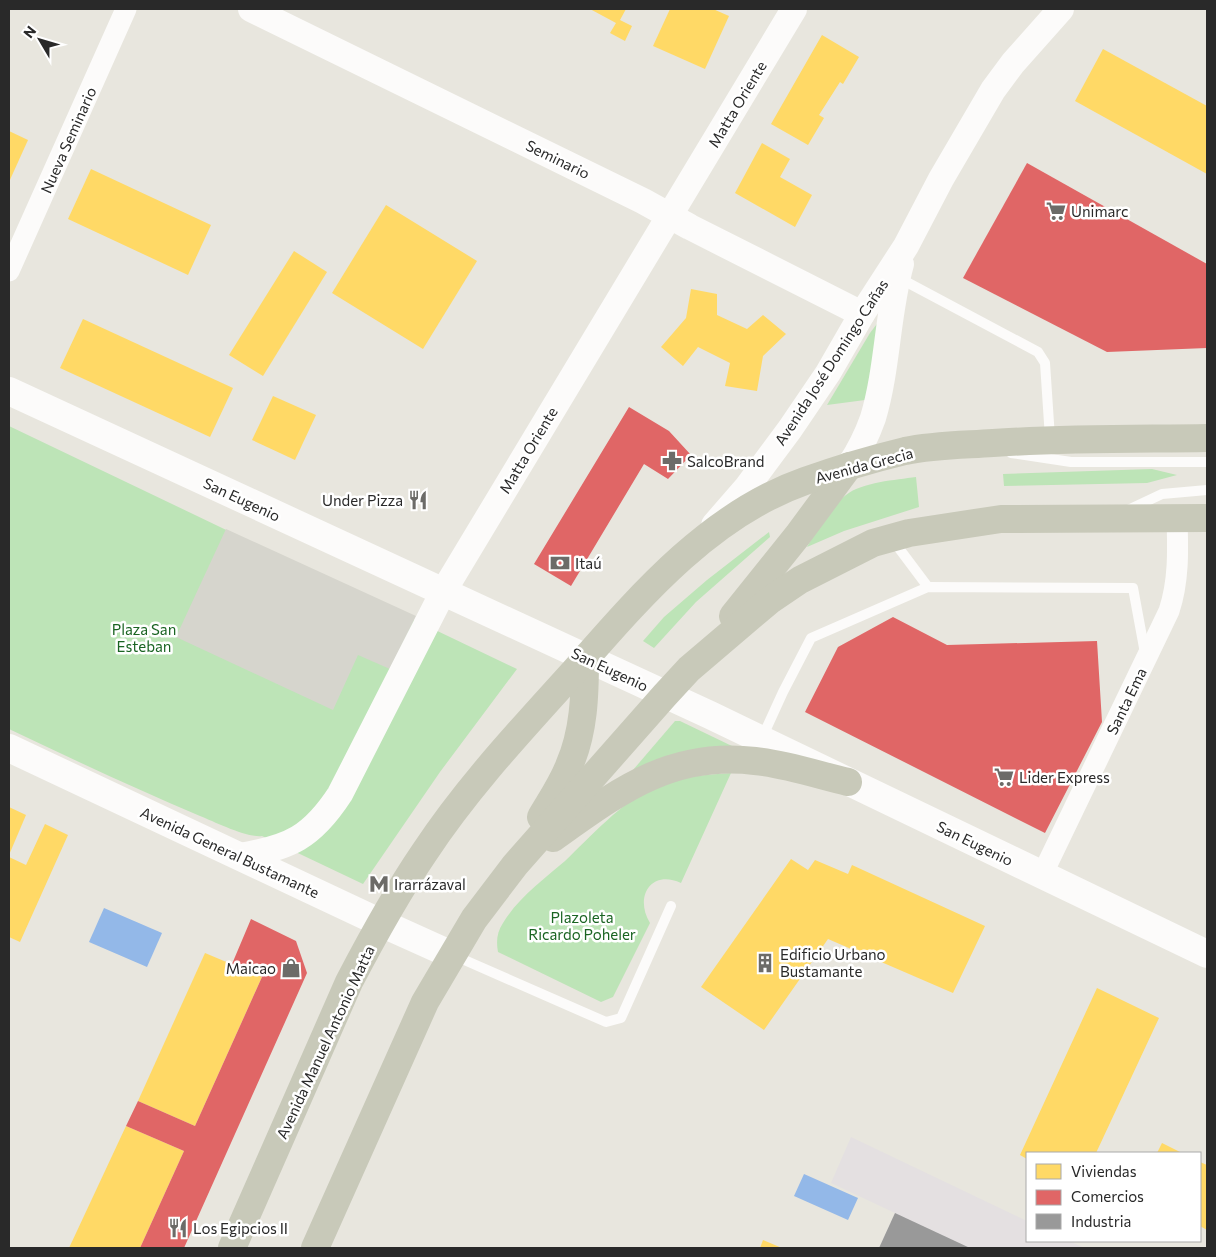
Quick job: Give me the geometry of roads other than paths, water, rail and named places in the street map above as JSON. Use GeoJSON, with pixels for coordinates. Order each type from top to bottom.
{"type":"FeatureCollection","features":[{"type":"Feature","properties":{"kind":"main road","name":"San Eugenio"},"geometry":{"type":"LineString","coordinates":[[9,392],[762,739],[1207,954]]}},
{"type":"Feature","properties":{"kind":"main road","name":"Avenida Grecia"},"geometry":{"type":"LineString","coordinates":[[586,658],[641,598],[722,524],[774,494],[802,482],[849,466],[908,451],[958,445],[1050,439],[1207,438]]}},
{"type":"Feature","properties":{"kind":"main road"},"geometry":{"type":"LineString","coordinates":[[315,1248],[425,1002],[474,919],[515,865],[689,669],[798,535],[849,466]]}},
{"type":"Feature","properties":{"kind":"main road"},"geometry":{"type":"LineString","coordinates":[[689,669],[770,601],[800,580],[873,543],[962,524],[1001,519],[1207,518]]}},
{"type":"Feature","properties":{"kind":"main road"},"geometry":{"type":"LineString","coordinates":[[515,865],[569,766],[578,742],[583,717],[586,658]]}},
{"type":"Feature","properties":{"kind":"main road","name":"Avenida Manuel Antonio Matta"},"geometry":{"type":"LineString","coordinates":[[232,1248],[349,982],[381,923],[424,852],[449,818],[511,743],[586,658]]}},
{"type":"Feature","properties":{"kind":"main road","name":"Avenida General Bustamante"},"geometry":{"type":"LineString","coordinates":[[9,748],[452,955]]}},
{"type":"Feature","properties":{"kind":"main road"},"geometry":{"type":"LineString","coordinates":[[515,865],[607,800],[628,787],[670,768],[709,760],[755,761],[848,782]]}},
{"type":"Feature","properties":{"kind":"street","name":"Nueva Seminario"},"geometry":{"type":"LineString","coordinates":[[9,270],[126,9]]}},
{"type":"Feature","properties":{"kind":"street","name":"Avenida José Domingo Cañas"},"geometry":{"type":"LineString","coordinates":[[697,545],[747,487],[828,373],[862,314],[906,246],[946,170],[993,90],[1013,63],[1060,9]]}},
{"type":"Feature","properties":{"kind":"street","name":"Seminario"},"geometry":{"type":"LineString","coordinates":[[261,11],[643,201],[862,314]]}},
{"type":"Feature","properties":{"kind":"street","name":"Matta Oriente"},"geometry":{"type":"LineString","coordinates":[[239,856],[290,844],[316,825],[330,810],[340,794],[443,592],[669,216],[787,11]]}},
{"type":"Feature","properties":{"kind":"street","name":"Avenida José Domingo Cañas"},"geometry":{"type":"LineString","coordinates":[[849,466],[866,435],[877,404],[897,278],[906,246]]}},
{"type":"Feature","properties":{"kind":"street","name":"Santa Ema"},"geometry":{"type":"LineString","coordinates":[[1042,875],[1169,611],[1174,596],[1178,551],[1177,518]]}},
{"type":"Feature","properties":{"kind":"lane"},"geometry":{"type":"LineString","coordinates":[[897,278],[1038,352],[1045,363],[1046,402],[1050,439]]}},
{"type":"Feature","properties":{"kind":"lane"},"geometry":{"type":"LineString","coordinates":[[958,445],[1071,462],[1207,462]]}},
{"type":"Feature","properties":{"kind":"lane"},"geometry":{"type":"LineString","coordinates":[[1109,519],[1162,494],[1207,490]]}},
{"type":"Feature","properties":{"kind":"lane"},"geometry":{"type":"LineString","coordinates":[[892,538],[928,587]]}},
{"type":"Feature","properties":{"kind":"lane"},"geometry":{"type":"LineString","coordinates":[[762,739],[783,692],[811,638],[928,587],[1134,588],[1146,660]]}},
{"type":"Feature","properties":{"kind":"lane"},"geometry":{"type":"LineString","coordinates":[[452,955],[606,1022],[621,1018],[671,906]]}},
{"type":"Feature","properties":{"kind":"water"},"geometry":{"type":"Polygon","coordinates":[[[104,908],[162,933],[147,967],[89,942],[104,908]]]}},
{"type":"Feature","properties":{"kind":"water"},"geometry":{"type":"Polygon","coordinates":[[[804,1174],[858,1198],[848,1220],[794,1196],[804,1174]]]}},
{"type":"Feature","properties":{"kind":"place","name":"Unimarc"},"geometry":{"type":"Point","coordinates":[1056,211]}},
{"type":"Feature","properties":{"kind":"place","name":"SalcoBrand"},"geometry":{"type":"Point","coordinates":[672,461]}},
{"type":"Feature","properties":{"kind":"place","name":"Under Pizza"},"geometry":{"type":"Point","coordinates":[418,500]}},
{"type":"Feature","properties":{"kind":"place","name":"Itaú"},"geometry":{"type":"Point","coordinates":[560,563]}},
{"type":"Feature","properties":{"kind":"place","name":"Lider Express"},"geometry":{"type":"Point","coordinates":[1004,777]}},
{"type":"Feature","properties":{"kind":"place","name":"Irarrázaval"},"geometry":{"type":"Point","coordinates":[379,884]}},
{"type":"Feature","properties":{"kind":"place","name":"Edificio Urbano Bustamante"},"geometry":{"type":"Point","coordinates":[765,963]}},
{"type":"Feature","properties":{"kind":"place","name":"Maicao"},"geometry":{"type":"Point","coordinates":[291,968]}},
{"type":"Feature","properties":{"kind":"place","name":"Los Egipcios II"},"geometry":{"type":"Point","coordinates":[178,1228]}},
{"type":"Feature","properties":{"kind":"park label","name":"Plaza San Esteban"},"geometry":{"type":"Point","coordinates":[144,638]}},
{"type":"Feature","properties":{"kind":"park label","name":"Plazoleta Ricardo Poheler"},"geometry":{"type":"Point","coordinates":[582,926]}}]}
